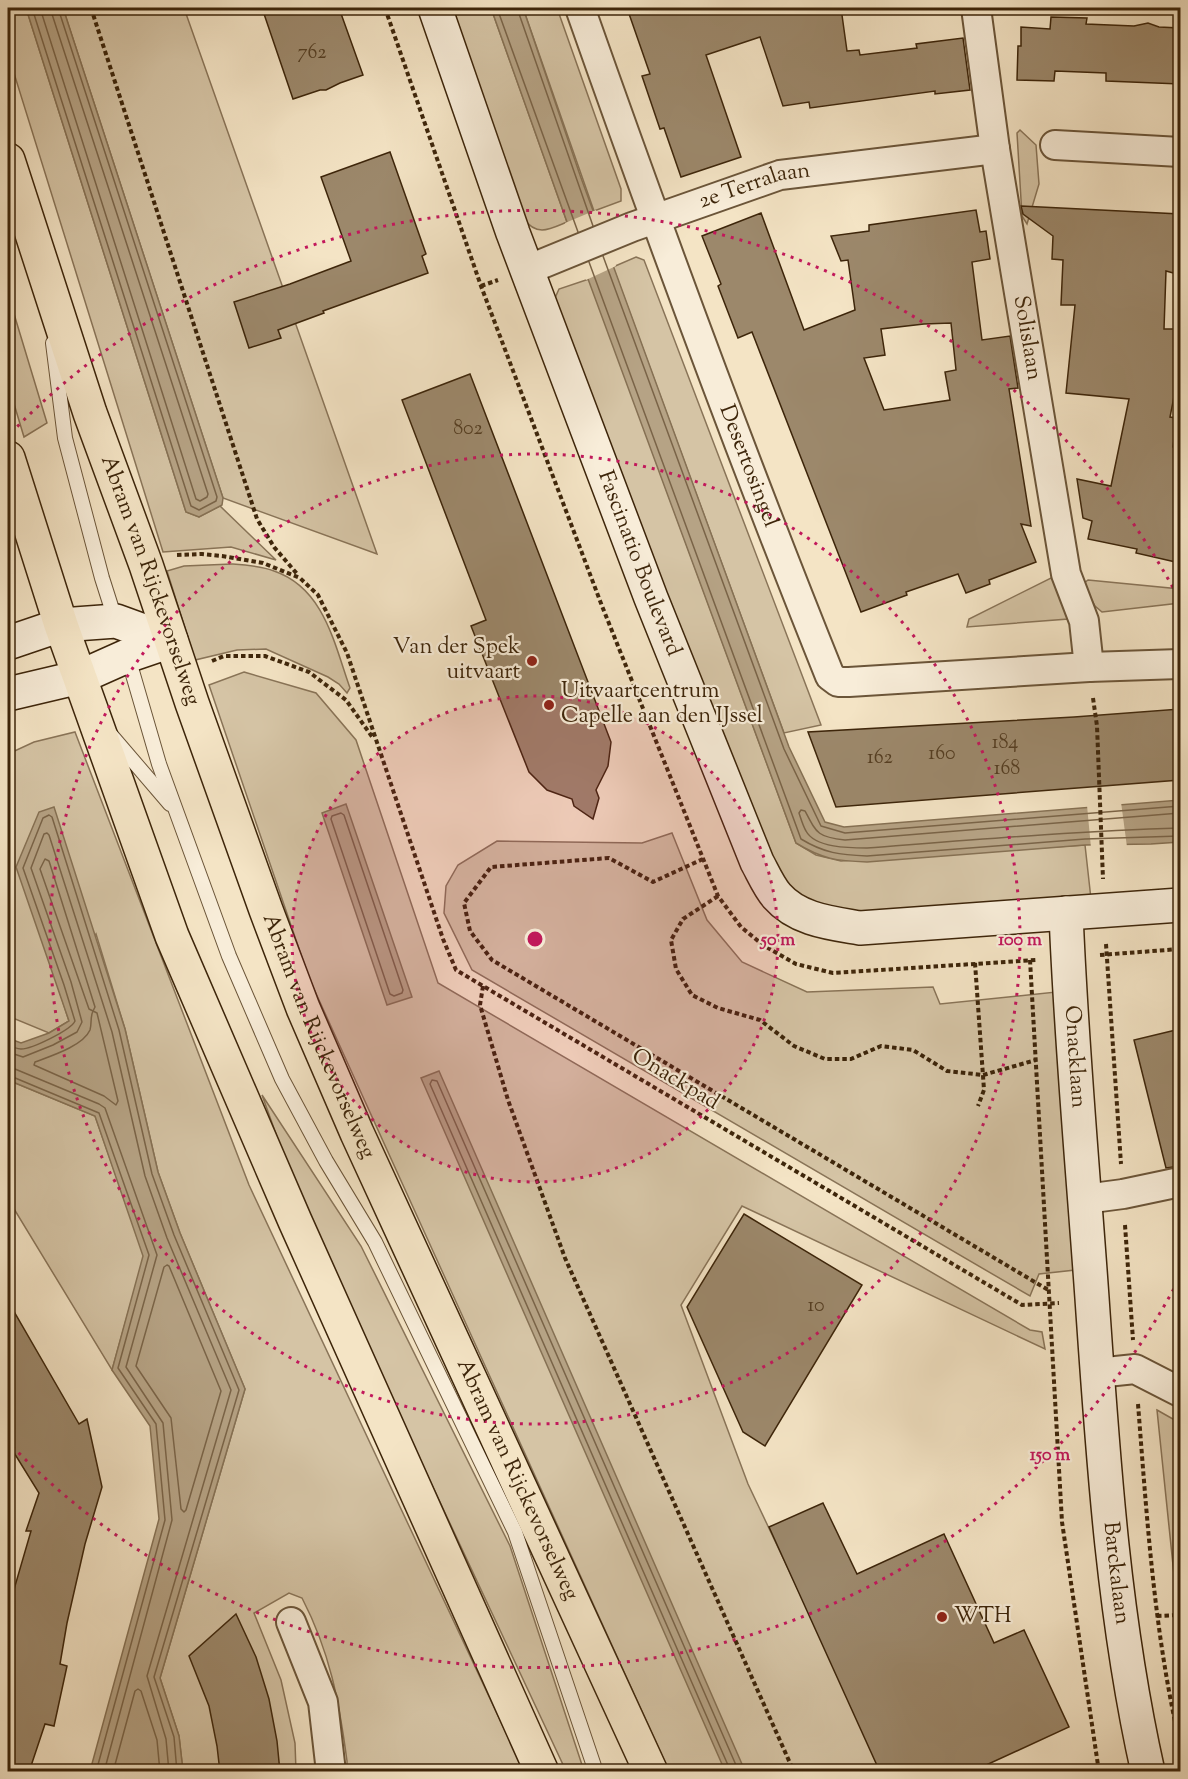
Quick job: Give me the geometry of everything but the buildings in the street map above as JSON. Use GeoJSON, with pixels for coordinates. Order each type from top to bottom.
{"type":"FeatureCollection","features":[{"type":"Feature","properties":{"kind":"highway","name":"Abram van Rijckevorselweg"},"geometry":{"type":"LineString","coordinates":[[8,160],[90,413],[146,565],[262,899],[303,1008],[357,1133],[651,1772]]}},
{"type":"Feature","properties":{"kind":"highway","name":"Abram van Rijckevorselweg"},"geometry":{"type":"LineString","coordinates":[[8,458],[61,625],[172,936],[295,1221],[542,1772]]}},
{"type":"Feature","properties":{"kind":"street","name":"Fascinatio Boulevard"},"geometry":{"type":"LineString","coordinates":[[435,8],[527,270],[651,598],[757,862],[777,896],[799,913],[825,922],[860,928],[1180,905]]}},
{"type":"Feature","properties":{"kind":"street","name":"Desertosingel"},"geometry":{"type":"LineString","coordinates":[[580,8],[643,223],[830,676],[838,682],[849,682],[1089,668]]}},
{"type":"Feature","properties":{"kind":"street","name":"Solislaan"},"geometry":{"type":"LineString","coordinates":[[976,8],[995,149],[1066,574],[1084,621],[1089,668]]}},
{"type":"Feature","properties":{"kind":"street"},"geometry":{"type":"LineString","coordinates":[[1056,146],[1180,152]]}},
{"type":"Feature","properties":{"kind":"street","name":"2e Terralaan"},"geometry":{"type":"LineString","coordinates":[[527,270],[559,255],[643,223],[780,175],[995,149]]}},
{"type":"Feature","properties":{"kind":"street"},"geometry":{"type":"LineString","coordinates":[[8,644],[61,625],[116,621],[171,641]]}},
{"type":"Feature","properties":{"kind":"street"},"geometry":{"type":"LineString","coordinates":[[8,694],[80,676],[171,641]]}},
{"type":"Feature","properties":{"kind":"street"},"geometry":{"type":"LineString","coordinates":[[1089,668],[1180,664]]}},
{"type":"Feature","properties":{"kind":"street","name":"Onacklaan"},"geometry":{"type":"LineString","coordinates":[[1066,913],[1097,1373]]}},
{"type":"Feature","properties":{"kind":"street"},"geometry":{"type":"LineString","coordinates":[[1085,1199],[1180,1182]]}},
{"type":"Feature","properties":{"kind":"street"},"geometry":{"type":"LineString","coordinates":[[1097,1373],[1135,1369],[1180,1392]]}},
{"type":"Feature","properties":{"kind":"street","name":"Barckalaan"},"geometry":{"type":"LineString","coordinates":[[1097,1373],[1120,1617],[1148,1772]]}},
{"type":"Feature","properties":{"kind":"street"},"geometry":{"type":"LineString","coordinates":[[291,1622],[323,1702],[331,1772]]}},
{"type":"Feature","properties":{"kind":"lane","name":"Abram van Rijckevorselweg"},"geometry":{"type":"LineString","coordinates":[[45,278],[65,438],[102,578],[159,764],[229,956],[282,1079],[326,1161],[375,1242],[515,1532],[596,1772]]}},
{"type":"Feature","properties":{"kind":"lane","name":"Abram van Rijckevorselweg"},"geometry":{"type":"LineString","coordinates":[[93,714],[177,812]]}},
{"type":"Feature","properties":{"kind":"path","name":"Onackpad"},"geometry":{"type":"LineString","coordinates":[[91,8],[257,519],[274,547],[318,595],[347,653],[443,939],[456,970],[1022,1305],[1092,1300]]}},
{"type":"Feature","properties":{"kind":"path"},"geometry":{"type":"LineString","coordinates":[[146,565],[181,554],[202,554],[263,563],[300,578]]}},
{"type":"Feature","properties":{"kind":"path"},"geometry":{"type":"LineString","coordinates":[[1089,668],[1097,726],[1103,884]]}},
{"type":"Feature","properties":{"kind":"path"},"geometry":{"type":"LineString","coordinates":[[703,859],[653,882],[609,858],[491,867],[464,903],[470,931],[492,960],[1050,1291]]}},
{"type":"Feature","properties":{"kind":"path"},"geometry":{"type":"LineString","coordinates":[[718,897],[683,919],[671,940],[676,969],[692,995],[718,1008],[760,1020],[794,1046],[825,1059],[851,1059],[881,1046],[913,1050],[947,1071],[983,1075],[1036,1060]]}},
{"type":"Feature","properties":{"kind":"path"},"geometry":{"type":"LineString","coordinates":[[1107,955],[1180,949]]}},
{"type":"Feature","properties":{"kind":"path"},"geometry":{"type":"LineString","coordinates":[[1030,960],[1062,1522],[1099,1772]]}},
{"type":"Feature","properties":{"kind":"path"},"geometry":{"type":"LineString","coordinates":[[975,963],[984,1090],[978,1106]]}},
{"type":"Feature","properties":{"kind":"path"},"geometry":{"type":"LineString","coordinates":[[483,986],[480,1005],[508,1100],[565,1258],[794,1772]]}},
{"type":"Feature","properties":{"kind":"path","name":"Barckalaan"},"geometry":{"type":"LineString","coordinates":[[1135,1369],[1157,1616],[1180,1743]]}},
{"type":"Feature","properties":{"kind":"path"},"geometry":{"type":"LineString","coordinates":[[1157,1616],[1180,1615]]}},
{"type":"Feature","properties":{"kind":"shaded area"},"geometry":{"type":"Polygon","coordinates":[[[8,8],[26,8],[186,512],[199,517],[220,506],[276,560],[231,547],[163,552],[8,54],[8,8]]]}},
{"type":"Feature","properties":{"kind":"shaded area"},"geometry":{"type":"Polygon","coordinates":[[[63,8],[184,8],[377,554],[223,498],[63,8]]]}},
{"type":"Feature","properties":{"kind":"shaded area"},"geometry":{"type":"Polygon","coordinates":[[[449,8],[491,8],[567,222],[539,230],[529,225],[524,219],[449,8]]]}},
{"type":"Feature","properties":{"kind":"shaded area"},"geometry":{"type":"Polygon","coordinates":[[[523,8],[557,8],[621,189],[621,201],[594,211],[523,8]]]}},
{"type":"Feature","properties":{"kind":"shaded area"},"geometry":{"type":"Polygon","coordinates":[[[1020,130],[1036,145],[1039,184],[1027,224],[1022,216],[1017,133],[1020,130]]]}},
{"type":"Feature","properties":{"kind":"shaded area"},"geometry":{"type":"Polygon","coordinates":[[[636,257],[644,260],[821,725],[784,733],[613,267],[636,257]]]}},
{"type":"Feature","properties":{"kind":"shaded area"},"geometry":{"type":"Polygon","coordinates":[[[589,279],[796,843],[816,855],[841,861],[1085,845],[1091,899],[842,913],[797,897],[770,871],[555,298],[559,289],[589,279]]]}},
{"type":"Feature","properties":{"kind":"shaded area"},"geometry":{"type":"Polygon","coordinates":[[[8,294],[47,423],[24,437],[8,384],[8,294]]]}},
{"type":"Feature","properties":{"kind":"shaded area"},"geometry":{"type":"Polygon","coordinates":[[[232,564],[274,571],[291,579],[305,590],[325,619],[332,636],[350,688],[347,693],[328,677],[266,649],[237,650],[195,660],[167,571],[184,566],[232,564]]]}},
{"type":"Feature","properties":{"kind":"shaded area"},"geometry":{"type":"Polygon","coordinates":[[[1053,577],[1068,619],[967,627],[969,619],[1053,577]]]}},
{"type":"Feature","properties":{"kind":"shaded area"},"geometry":{"type":"Polygon","coordinates":[[[1088,580],[1180,589],[1180,603],[1102,612],[1095,606],[1083,584],[1088,580]]]}},
{"type":"Feature","properties":{"kind":"shaded area"},"geometry":{"type":"Polygon","coordinates":[[[244,672],[316,693],[356,740],[438,983],[1030,1330],[1042,1332],[1045,1349],[742,1206],[681,1305],[748,1484],[884,1771],[669,1771],[309,978],[209,685],[244,672]]]}},
{"type":"Feature","properties":{"kind":"shaded area"},"geometry":{"type":"Polygon","coordinates":[[[75,732],[249,1185],[524,1771],[347,1771],[341,1718],[320,1638],[302,1598],[289,1593],[254,1613],[281,1680],[295,1743],[296,1771],[183,1771],[179,1736],[160,1678],[245,1389],[180,1233],[158,1172],[125,1029],[96,934],[58,987],[69,1021],[49,1033],[8,1016],[8,754],[34,742],[75,732]]]}},
{"type":"Feature","properties":{"kind":"shaded area"},"geometry":{"type":"Polygon","coordinates":[[[672,833],[707,920],[742,962],[807,992],[933,987],[940,1004],[1056,992],[1075,1270],[1039,1274],[1030,1296],[472,970],[444,913],[446,886],[458,865],[497,841],[642,843],[672,833]]]}},
{"type":"Feature","properties":{"kind":"shaded area"},"geometry":{"type":"Polygon","coordinates":[[[8,1080],[95,1116],[144,1256],[112,1370],[8,1199],[8,1080]]]}},
{"type":"Feature","properties":{"kind":"shaded area"},"geometry":{"type":"Polygon","coordinates":[[[262,1095],[361,1246],[510,1546],[584,1771],[566,1771],[304,1212],[262,1095]]]}},
{"type":"Feature","properties":{"kind":"shaded area"},"geometry":{"type":"Polygon","coordinates":[[[1157,1410],[1180,1423],[1180,1633],[1157,1410]]]}},
{"type":"Feature","properties":{"kind":"water"},"geometry":{"type":"Polygon","coordinates":[[[26,8],[63,8],[223,498],[222,505],[199,517],[186,512],[26,8]]]}},
{"type":"Feature","properties":{"kind":"water"},"geometry":{"type":"Polygon","coordinates":[[[491,8],[523,8],[580,175],[789,747],[825,822],[844,827],[1180,800],[1180,842],[1085,845],[867,862],[830,858],[814,853],[796,843],[567,222],[491,8]]]}},
{"type":"Feature","properties":{"kind":"water"},"geometry":{"type":"Polygon","coordinates":[[[346,804],[412,997],[387,1005],[322,813],[346,804]]]}},
{"type":"Feature","properties":{"kind":"water"},"geometry":{"type":"Polygon","coordinates":[[[54,807],[125,1029],[158,1172],[180,1233],[245,1389],[160,1678],[179,1736],[183,1771],[90,1771],[159,1519],[150,1426],[112,1370],[143,1256],[95,1116],[8,1080],[8,1038],[21,1043],[49,1033],[69,1021],[16,867],[39,812],[54,807]]]}},
{"type":"Feature","properties":{"kind":"water"},"geometry":{"type":"Polygon","coordinates":[[[439,1071],[745,1771],[725,1771],[421,1078],[439,1071]]]}},
{"type":"Feature","properties":{"kind":"pier"},"geometry":{"type":"Polygon","coordinates":[[[596,210],[616,266],[586,280],[565,223],[596,210]]]}},
{"type":"Feature","properties":{"kind":"pier"},"geometry":{"type":"Polygon","coordinates":[[[1121,802],[1127,847],[1091,848],[1087,805],[1121,802]]]}},
{"type":"Feature","properties":{"kind":"place","name":"Van der Spek uitvaart"},"geometry":{"type":"Point","coordinates":[532,661]}},
{"type":"Feature","properties":{"kind":"place","name":"Uitvaartcentrum Capelle aan den IJssel"},"geometry":{"type":"Point","coordinates":[549,705]}},
{"type":"Feature","properties":{"kind":"place","name":"WTH"},"geometry":{"type":"Point","coordinates":[942,1617]}}]}
